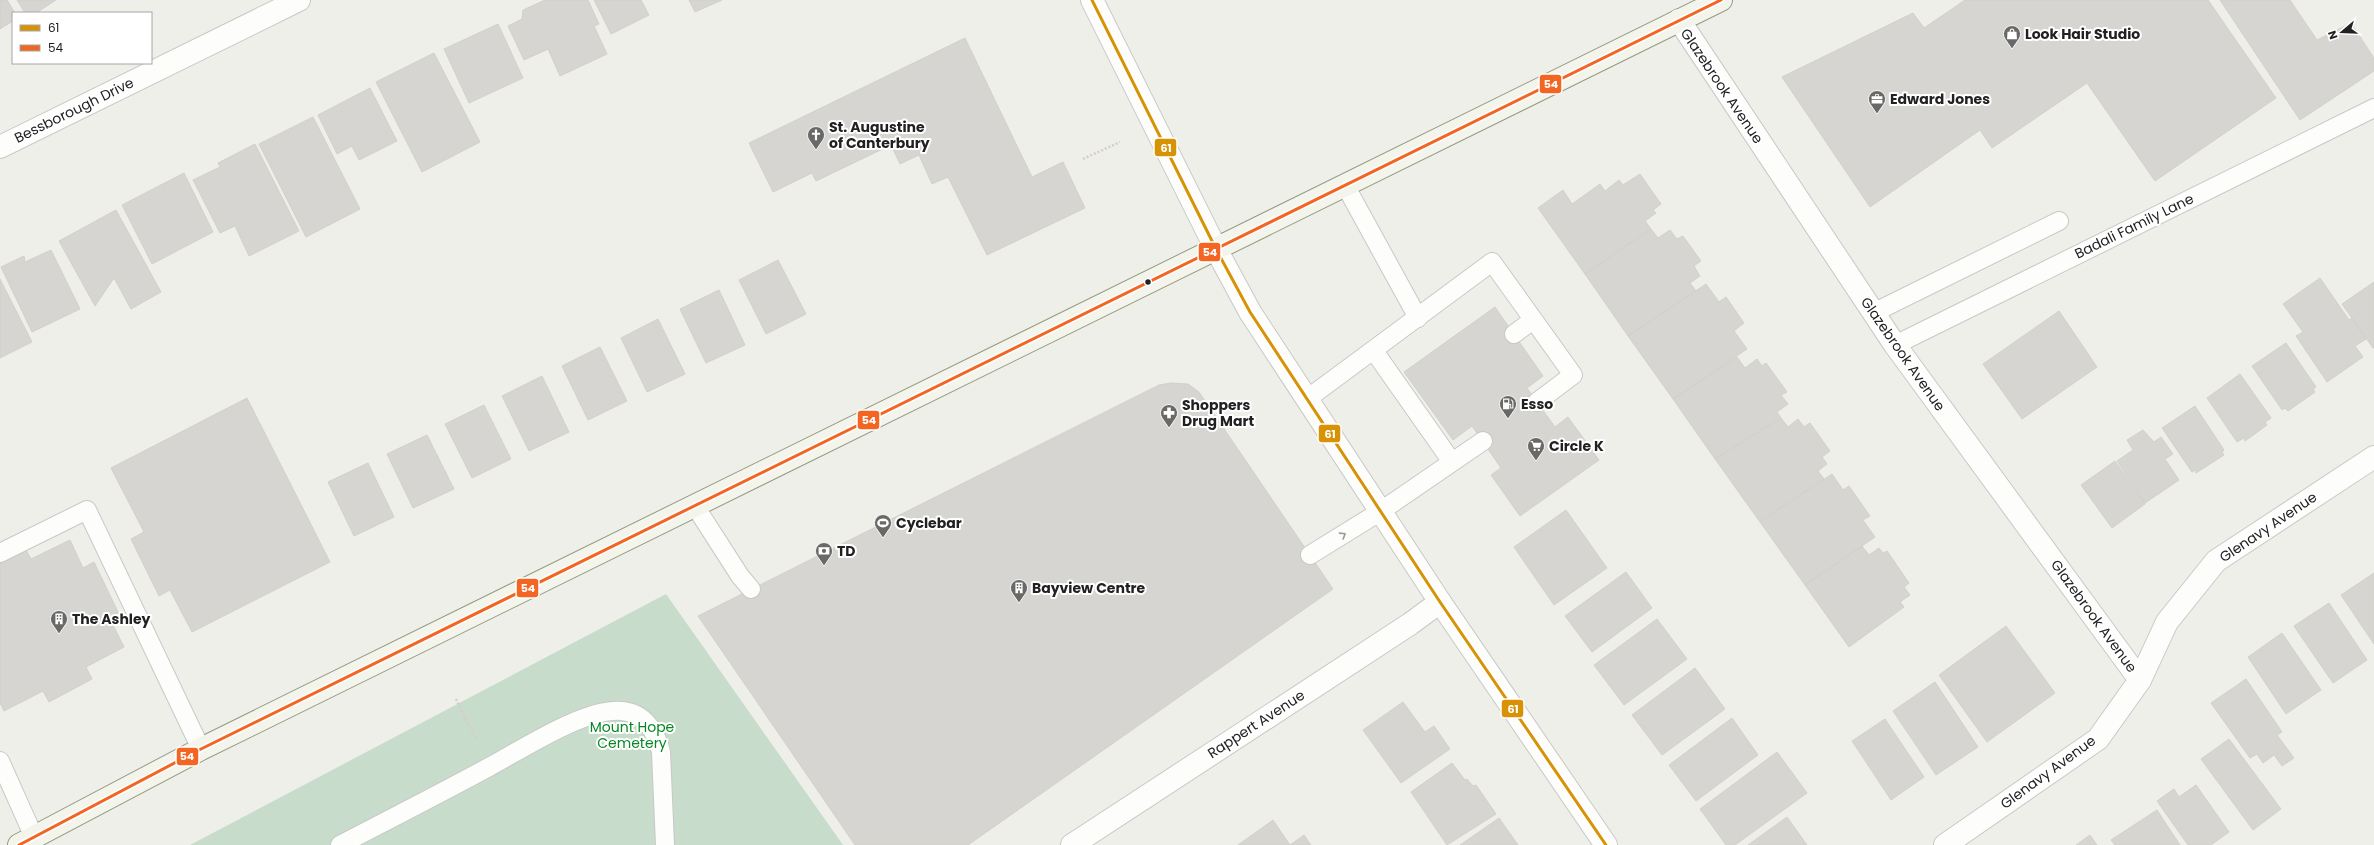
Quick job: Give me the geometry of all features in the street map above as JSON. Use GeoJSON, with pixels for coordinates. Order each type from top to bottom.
{"type":"FeatureCollection","features":[{"type":"Feature","properties":{"kind":"main road"},"geometry":{"type":"LineString","coordinates":[[26,841],[201,749],[1678,20],[1722,0]]}},
{"type":"Feature","properties":{"kind":"street","name":"Bessborough Drive"},"geometry":{"type":"LineString","coordinates":[[0,147],[298,0]]}},
{"type":"Feature","properties":{"kind":"street"},"geometry":{"type":"LineString","coordinates":[[1092,0],[1216,249],[1250,312],[1440,602],[1606,845]]}},
{"type":"Feature","properties":{"kind":"street","name":"Glazebrook Avenue"},"geometry":{"type":"LineString","coordinates":[[1678,20],[1895,345],[2140,680]]}},
{"type":"Feature","properties":{"kind":"street","name":"Glenavy Avenue"},"geometry":{"type":"LineString","coordinates":[[1945,845],[2098,739],[2140,680],[2167,622],[2216,561],[2374,457]]}},
{"type":"Feature","properties":{"kind":"street","name":"Rappert Avenue"},"geometry":{"type":"LineString","coordinates":[[1072,845],[1410,624],[1440,602]]}},
{"type":"Feature","properties":{"kind":"lane","name":"Badali Family Lane"},"geometry":{"type":"LineString","coordinates":[[1895,345],[2374,108]]}},
{"type":"Feature","properties":{"kind":"lane"},"geometry":{"type":"LineString","coordinates":[[1345,185],[1418,318]]}},
{"type":"Feature","properties":{"kind":"lane"},"geometry":{"type":"LineString","coordinates":[[1873,313],[2058,221]]}},
{"type":"Feature","properties":{"kind":"lane"},"geometry":{"type":"LineString","coordinates":[[1307,399],[1374,351],[1492,262],[1573,375],[1537,402]]}},
{"type":"Feature","properties":{"kind":"lane"},"geometry":{"type":"LineString","coordinates":[[1514,334],[1533,320]]}},
{"type":"Feature","properties":{"kind":"lane"},"geometry":{"type":"LineString","coordinates":[[1374,351],[1418,403],[1452,462]]}},
{"type":"Feature","properties":{"kind":"lane"},"geometry":{"type":"LineString","coordinates":[[1310,555],[1381,511],[1483,441]]}},
{"type":"Feature","properties":{"kind":"lane"},"geometry":{"type":"LineString","coordinates":[[695,506],[740,576],[751,589]]}},
{"type":"Feature","properties":{"kind":"lane"},"geometry":{"type":"LineString","coordinates":[[0,553],[87,510],[201,749]]}},
{"type":"Feature","properties":{"kind":"lane"},"geometry":{"type":"LineString","coordinates":[[340,845],[565,726],[605,713],[619,711],[636,714],[647,722],[660,745],[665,845]]}},
{"type":"Feature","properties":{"kind":"lane"},"geometry":{"type":"LineString","coordinates":[[0,761],[26,841]]}},
{"type":"Feature","properties":{"kind":"path"},"geometry":{"type":"LineString","coordinates":[[1083,159],[1120,142]]}},
{"type":"Feature","properties":{"kind":"path"},"geometry":{"type":"LineString","coordinates":[[456,699],[466,720]]}},
{"type":"Feature","properties":{"kind":"green space","name":"Mount Hope Cemetery"},"geometry":{"type":"Polygon","coordinates":[[[666,594],[843,845],[190,845],[666,594]]]}},
{"type":"Feature","properties":{"kind":"building"},"geometry":{"type":"Polygon","coordinates":[[[0,0],[7,0],[14,12],[12,12],[12,22],[0,29],[0,0]]]}},
{"type":"Feature","properties":{"kind":"building"},"geometry":{"type":"Polygon","coordinates":[[[17,0],[56,0],[38,12],[24,12],[17,0]]]}},
{"type":"Feature","properties":{"kind":"building"},"geometry":{"type":"Polygon","coordinates":[[[545,0],[588,0],[599,24],[594,26],[607,54],[560,76],[548,49],[524,60],[508,26],[522,19],[523,10],[545,0]]]}},
{"type":"Feature","properties":{"kind":"building"},"geometry":{"type":"Polygon","coordinates":[[[594,0],[641,0],[649,15],[611,34],[594,0]]]}},
{"type":"Feature","properties":{"kind":"building"},"geometry":{"type":"Polygon","coordinates":[[[689,0],[722,0],[695,12],[689,0]]]}},
{"type":"Feature","properties":{"kind":"building"},"geometry":{"type":"Polygon","coordinates":[[[1965,0],[2208,0],[2276,98],[2155,181],[2087,83],[1992,148],[1980,130],[1870,207],[1782,77],[1913,13],[1924,28],[1965,0]]]}},
{"type":"Feature","properties":{"kind":"building"},"geometry":{"type":"Polygon","coordinates":[[[2220,0],[2290,0],[2317,40],[2351,23],[2374,58],[2374,71],[2300,120],[2220,0]]]}},
{"type":"Feature","properties":{"kind":"building"},"geometry":{"type":"Polygon","coordinates":[[[498,24],[523,78],[469,103],[444,49],[498,24]]]}},
{"type":"Feature","properties":{"kind":"building","name":"St. Augustine of Canterbury"},"geometry":{"type":"Polygon","coordinates":[[[965,38],[1032,177],[1063,162],[1085,208],[987,255],[948,177],[932,184],[919,155],[900,164],[891,145],[816,181],[812,173],[773,192],[749,143],[965,38]]]}},
{"type":"Feature","properties":{"kind":"building"},"geometry":{"type":"Polygon","coordinates":[[[434,53],[480,142],[422,172],[376,82],[434,53]]]}},
{"type":"Feature","properties":{"kind":"building"},"geometry":{"type":"Polygon","coordinates":[[[370,88],[397,141],[359,160],[352,146],[337,154],[318,115],[370,88]]]}},
{"type":"Feature","properties":{"kind":"building"},"geometry":{"type":"Polygon","coordinates":[[[313,117],[360,209],[306,237],[259,144],[313,117]]]}},
{"type":"Feature","properties":{"kind":"building"},"geometry":{"type":"Polygon","coordinates":[[[255,144],[299,231],[249,256],[235,226],[220,233],[193,180],[220,167],[218,163],[255,144]]]}},
{"type":"Feature","properties":{"kind":"building"},"geometry":{"type":"Polygon","coordinates":[[[184,173],[213,232],[152,264],[122,205],[184,173]]]}},
{"type":"Feature","properties":{"kind":"building"},"geometry":{"type":"Polygon","coordinates":[[[1640,174],[1661,204],[1653,210],[1656,213],[1645,221],[1651,229],[1585,274],[1538,208],[1563,190],[1572,204],[1600,184],[1605,191],[1619,180],[1623,185],[1640,174]]]}},
{"type":"Feature","properties":{"kind":"building"},"geometry":{"type":"Polygon","coordinates":[[[116,210],[161,292],[131,309],[114,278],[95,306],[59,241],[116,210]]]}},
{"type":"Feature","properties":{"kind":"building"},"geometry":{"type":"Polygon","coordinates":[[[1651,229],[1658,238],[1670,230],[1677,239],[1683,236],[1701,261],[1694,266],[1700,276],[1690,283],[1696,291],[1628,336],[1585,274],[1651,229]]]}},
{"type":"Feature","properties":{"kind":"building"},"geometry":{"type":"Polygon","coordinates":[[[51,250],[80,309],[32,332],[1,267],[24,256],[25,262],[51,250]]]}},
{"type":"Feature","properties":{"kind":"building"},"geometry":{"type":"Polygon","coordinates":[[[778,260],[806,314],[766,334],[739,280],[778,260]]]}},
{"type":"Feature","properties":{"kind":"building"},"geometry":{"type":"Polygon","coordinates":[[[2320,278],[2349,320],[2352,318],[2366,339],[2355,346],[2363,357],[2327,382],[2296,336],[2303,332],[2283,304],[2320,278]]]}},
{"type":"Feature","properties":{"kind":"building"},"geometry":{"type":"Polygon","coordinates":[[[0,279],[32,342],[0,358],[0,279]]]}},
{"type":"Feature","properties":{"kind":"building"},"geometry":{"type":"Polygon","coordinates":[[[2374,282],[2374,348],[2373,348],[2342,304],[2374,282]]]}},
{"type":"Feature","properties":{"kind":"building"},"geometry":{"type":"Polygon","coordinates":[[[1706,284],[1719,302],[1726,297],[1744,323],[1734,331],[1747,349],[1673,399],[1628,336],[1706,284]]]}},
{"type":"Feature","properties":{"kind":"building"},"geometry":{"type":"Polygon","coordinates":[[[719,290],[745,345],[706,363],[680,309],[719,290]]]}},
{"type":"Feature","properties":{"kind":"building"},"geometry":{"type":"Polygon","coordinates":[[[1495,307],[1543,376],[1527,388],[1555,427],[1568,417],[1599,460],[1520,516],[1491,475],[1501,468],[1472,426],[1453,440],[1404,372],[1495,307]]]}},
{"type":"Feature","properties":{"kind":"building"},"geometry":{"type":"Polygon","coordinates":[[[2059,311],[2097,367],[2022,419],[1983,364],[2059,311]]]}},
{"type":"Feature","properties":{"kind":"building"},"geometry":{"type":"Polygon","coordinates":[[[658,319],[685,374],[647,392],[621,338],[658,319]]]}},
{"type":"Feature","properties":{"kind":"building"},"geometry":{"type":"Polygon","coordinates":[[[2286,343],[2316,387],[2313,389],[2315,392],[2288,411],[2285,408],[2282,410],[2252,366],[2286,343]]]}},
{"type":"Feature","properties":{"kind":"building"},"geometry":{"type":"Polygon","coordinates":[[[600,347],[627,401],[588,420],[562,366],[600,347]]]}},
{"type":"Feature","properties":{"kind":"building"},"geometry":{"type":"Polygon","coordinates":[[[1737,357],[1745,368],[1757,359],[1762,366],[1766,363],[1787,392],[1781,395],[1788,404],[1777,412],[1781,418],[1715,459],[1673,399],[1737,357]]]}},
{"type":"Feature","properties":{"kind":"building"},"geometry":{"type":"Polygon","coordinates":[[[2240,374],[2271,418],[2265,422],[2267,425],[2245,441],[2244,438],[2237,442],[2207,398],[2240,374]]]}},
{"type":"Feature","properties":{"kind":"building"},"geometry":{"type":"Polygon","coordinates":[[[542,376],[569,432],[529,451],[502,396],[542,376]]]}},
{"type":"Feature","properties":{"kind":"building","name":"Bayview Centre"},"geometry":{"type":"Polygon","coordinates":[[[1171,383],[1188,384],[1199,392],[1333,589],[968,845],[855,845],[698,616],[1159,385],[1171,383]]]}},
{"type":"Feature","properties":{"kind":"building"},"geometry":{"type":"Polygon","coordinates":[[[247,398],[330,562],[192,632],[170,590],[159,596],[131,539],[144,532],[111,468],[247,398]]]}},
{"type":"Feature","properties":{"kind":"building"},"geometry":{"type":"Polygon","coordinates":[[[484,405],[511,459],[472,478],[445,424],[484,405]]]}},
{"type":"Feature","properties":{"kind":"building"},"geometry":{"type":"Polygon","coordinates":[[[2195,406],[2224,450],[2222,452],[2224,455],[2196,473],[2195,470],[2192,472],[2162,428],[2195,406]]]}},
{"type":"Feature","properties":{"kind":"building"},"geometry":{"type":"Polygon","coordinates":[[[1781,418],[1788,427],[1798,419],[1804,427],[1810,423],[1830,451],[1822,457],[1827,464],[1818,471],[1824,479],[1760,522],[1715,459],[1781,418]]]}},
{"type":"Feature","properties":{"kind":"building"},"geometry":{"type":"Polygon","coordinates":[[[2143,430],[2154,442],[2161,437],[2173,454],[2165,459],[2179,480],[2145,503],[2117,461],[2133,450],[2127,440],[2143,430]]]}},
{"type":"Feature","properties":{"kind":"building"},"geometry":{"type":"Polygon","coordinates":[[[427,435],[454,489],[413,508],[387,454],[427,435]]]}},
{"type":"Feature","properties":{"kind":"building"},"geometry":{"type":"Polygon","coordinates":[[[2115,461],[2145,504],[2112,528],[2081,485],[2115,461]]]}},
{"type":"Feature","properties":{"kind":"building"},"geometry":{"type":"Polygon","coordinates":[[[368,463],[394,517],[354,536],[328,482],[368,463]]]}},
{"type":"Feature","properties":{"kind":"building"},"geometry":{"type":"Polygon","coordinates":[[[1832,474],[1843,490],[1849,486],[1870,516],[1863,520],[1875,537],[1805,585],[1760,522],[1832,474]]]}},
{"type":"Feature","properties":{"kind":"building"},"geometry":{"type":"Polygon","coordinates":[[[1566,510],[1607,568],[1554,605],[1514,547],[1566,510]]]}},
{"type":"Feature","properties":{"kind":"building","name":"The Ashley"},"geometry":{"type":"Polygon","coordinates":[[[70,540],[83,568],[94,562],[119,614],[111,621],[124,647],[86,667],[92,679],[49,702],[43,691],[4,711],[0,703],[0,563],[26,550],[31,559],[70,540]]]}},
{"type":"Feature","properties":{"kind":"building"},"geometry":{"type":"Polygon","coordinates":[[[1862,546],[1869,555],[1879,548],[1883,553],[1887,551],[1909,583],[1904,587],[1910,595],[1900,602],[1904,607],[1849,647],[1805,585],[1862,546]]]}},
{"type":"Feature","properties":{"kind":"building"},"geometry":{"type":"Polygon","coordinates":[[[1626,572],[1652,608],[1592,652],[1565,616],[1626,572]]]}},
{"type":"Feature","properties":{"kind":"building"},"geometry":{"type":"Polygon","coordinates":[[[2374,573],[2374,644],[2341,595],[2374,573]]]}},
{"type":"Feature","properties":{"kind":"building"},"geometry":{"type":"Polygon","coordinates":[[[2329,603],[2367,660],[2333,683],[2294,626],[2329,603]]]}},
{"type":"Feature","properties":{"kind":"building"},"geometry":{"type":"Polygon","coordinates":[[[1657,619],[1687,659],[1624,705],[1594,665],[1657,619]]]}},
{"type":"Feature","properties":{"kind":"building"},"geometry":{"type":"Polygon","coordinates":[[[2006,626],[2055,693],[1987,742],[1939,675],[2006,626]]]}},
{"type":"Feature","properties":{"kind":"building"},"geometry":{"type":"Polygon","coordinates":[[[2282,633],[2321,690],[2286,714],[2248,657],[2282,633]]]}},
{"type":"Feature","properties":{"kind":"building"},"geometry":{"type":"Polygon","coordinates":[[[1695,668],[1725,709],[1662,755],[1632,715],[1695,668]]]}},
{"type":"Feature","properties":{"kind":"building"},"geometry":{"type":"Polygon","coordinates":[[[2246,679],[2282,732],[2277,735],[2294,758],[2282,766],[2274,755],[2263,763],[2257,754],[2250,758],[2211,703],[2246,679]]]}},
{"type":"Feature","properties":{"kind":"building"},"geometry":{"type":"Polygon","coordinates":[[[1935,682],[1978,747],[1936,775],[1893,711],[1935,682]]]}},
{"type":"Feature","properties":{"kind":"building"},"geometry":{"type":"Polygon","coordinates":[[[1403,702],[1425,732],[1434,726],[1450,749],[1401,783],[1363,730],[1403,702]]]}},
{"type":"Feature","properties":{"kind":"building"},"geometry":{"type":"Polygon","coordinates":[[[1732,718],[1758,755],[1696,801],[1669,765],[1732,718]]]}},
{"type":"Feature","properties":{"kind":"building"},"geometry":{"type":"Polygon","coordinates":[[[1885,719],[1924,777],[1891,800],[1852,741],[1885,719]]]}},
{"type":"Feature","properties":{"kind":"building"},"geometry":{"type":"Polygon","coordinates":[[[2229,739],[2281,809],[2253,830],[2201,759],[2229,739]]]}},
{"type":"Feature","properties":{"kind":"building"},"geometry":{"type":"Polygon","coordinates":[[[1777,752],[1807,793],[1735,845],[1726,845],[1700,809],[1777,752]]]}},
{"type":"Feature","properties":{"kind":"building"},"geometry":{"type":"Polygon","coordinates":[[[1452,763],[1465,780],[1467,779],[1473,786],[1476,785],[1496,814],[1447,845],[1411,792],[1452,763]]]}},
{"type":"Feature","properties":{"kind":"building"},"geometry":{"type":"Polygon","coordinates":[[[2196,785],[2229,832],[2211,845],[2188,845],[2157,801],[2174,789],[2179,797],[2196,785]]]}},
{"type":"Feature","properties":{"kind":"building"},"geometry":{"type":"Polygon","coordinates":[[[2157,810],[2180,845],[2115,845],[2111,840],[2157,810]]]}},
{"type":"Feature","properties":{"kind":"building"},"geometry":{"type":"Polygon","coordinates":[[[1787,817],[1807,845],[1748,845],[1787,817]]]}},
{"type":"Feature","properties":{"kind":"building"},"geometry":{"type":"Polygon","coordinates":[[[1499,818],[1518,845],[1460,845],[1499,818]]]}},
{"type":"Feature","properties":{"kind":"building"},"geometry":{"type":"Polygon","coordinates":[[[1273,820],[1290,845],[1238,845],[1273,820]]]}},
{"type":"Feature","properties":{"kind":"building"},"geometry":{"type":"Polygon","coordinates":[[[1304,835],[1311,845],[1290,845],[1304,835]]]}},
{"type":"Feature","properties":{"kind":"building"},"geometry":{"type":"Polygon","coordinates":[[[2090,835],[2097,845],[2076,845],[2090,835]]]}},
{"type":"Feature","properties":{"kind":"transit line","name":"61"},"geometry":{"type":"LineString","coordinates":[[1092,0],[1216,249],[1250,312],[1440,602],[1606,845]]}},
{"type":"Feature","properties":{"kind":"transit line","name":"54"},"geometry":{"type":"LineString","coordinates":[[19,845],[201,749],[1721,0]]}},
{"type":"Feature","properties":{"kind":"place","name":"Look Hair Studio"},"geometry":{"type":"Point","coordinates":[2012,49]}},
{"type":"Feature","properties":{"kind":"place","name":"Edward Jones"},"geometry":{"type":"Point","coordinates":[1877,114]}},
{"type":"Feature","properties":{"kind":"place","name":"St. Augustine of Canterbury"},"geometry":{"type":"Point","coordinates":[816,150]}},
{"type":"Feature","properties":{"kind":"place","name":"Esso"},"geometry":{"type":"Point","coordinates":[1508,419]}},
{"type":"Feature","properties":{"kind":"place","name":"Shoppers Drug Mart"},"geometry":{"type":"Point","coordinates":[1169,428]}},
{"type":"Feature","properties":{"kind":"place","name":"Circle K"},"geometry":{"type":"Point","coordinates":[1536,461]}},
{"type":"Feature","properties":{"kind":"place","name":"Cyclebar"},"geometry":{"type":"Point","coordinates":[883,538]}},
{"type":"Feature","properties":{"kind":"place","name":"TD"},"geometry":{"type":"Point","coordinates":[824,566]}},
{"type":"Feature","properties":{"kind":"place","name":"Bayview Centre"},"geometry":{"type":"Point","coordinates":[1019,603]}},
{"type":"Feature","properties":{"kind":"place","name":"The Ashley"},"geometry":{"type":"Point","coordinates":[59,634]}}]}
